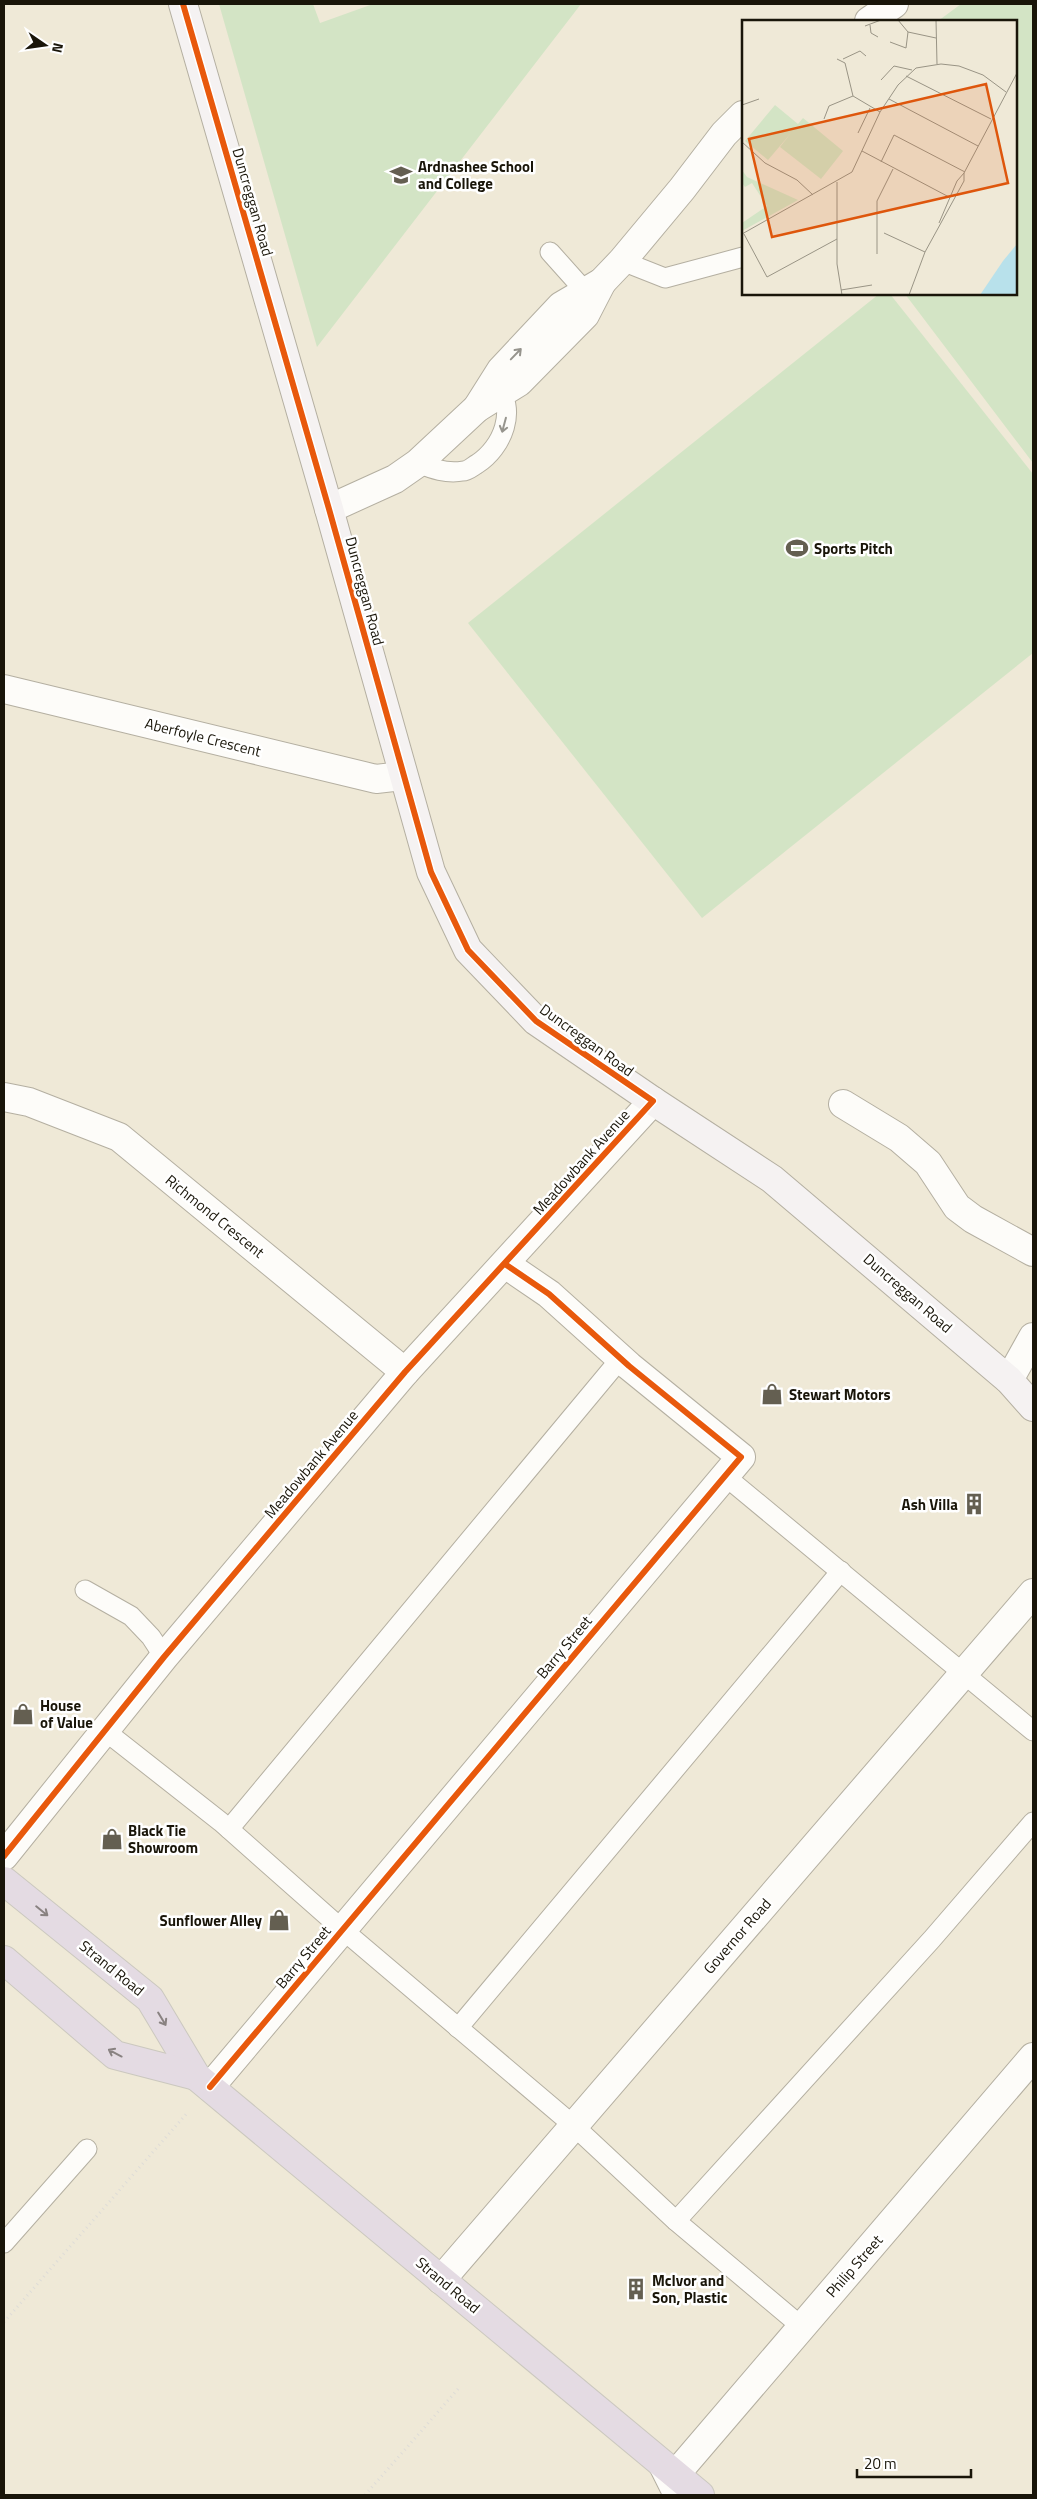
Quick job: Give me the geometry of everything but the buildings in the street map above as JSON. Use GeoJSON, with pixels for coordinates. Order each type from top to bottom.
{"type":"FeatureCollection","features":[{"type":"Feature","properties":{"kind":"highway","name":"Strand Road"},"geometry":{"type":"LineString","coordinates":[[4,1881],[150,1999],[203,2081],[654,2457],[674,2485],[700,2495]]}},
{"type":"Feature","properties":{"kind":"highway","name":"Strand Road"},"geometry":{"type":"LineString","coordinates":[[4,1960],[115,2055],[203,2081]]}},
{"type":"Feature","properties":{"kind":"main road","name":"Duncreggan Road"},"geometry":{"type":"LineString","coordinates":[[183,4],[330,509],[402,776],[431,872],[468,950],[536,1021],[772,1179],[1009,1380],[1033,1407]]}},
{"type":"Feature","properties":{"kind":"street"},"geometry":{"type":"LineString","coordinates":[[870,20],[894,4]]}},
{"type":"Feature","properties":{"kind":"street"},"geometry":{"type":"LineString","coordinates":[[330,509],[395,479],[418,462],[477,408],[498,387],[501,370],[561,306],[593,292],[622,261],[682,189],[724,134],[742,116]]}},
{"type":"Feature","properties":{"kind":"street","name":"Aberfoyle Crescent"},"geometry":{"type":"LineString","coordinates":[[4,689],[376,779],[402,776]]}},
{"type":"Feature","properties":{"kind":"street","name":"Richmond Crescent"},"geometry":{"type":"LineString","coordinates":[[4,1097],[30,1102],[119,1137],[405,1372]]}},
{"type":"Feature","properties":{"kind":"street","name":"Meadowbank Avenue"},"geometry":{"type":"LineString","coordinates":[[4,1856],[164,1656],[405,1372],[653,1101]]}},
{"type":"Feature","properties":{"kind":"street"},"geometry":{"type":"LineString","coordinates":[[843,1104],[899,1138],[928,1163],[957,1206],[973,1219],[1033,1252]]}},
{"type":"Feature","properties":{"kind":"street","name":"Barry Street"},"geometry":{"type":"LineString","coordinates":[[203,2081],[342,1930],[741,1457],[621,1358],[549,1294],[505,1264]]}},
{"type":"Feature","properties":{"kind":"street"},"geometry":{"type":"LineString","coordinates":[[1009,1380],[1033,1337]]}},
{"type":"Feature","properties":{"kind":"street","name":"Governor Road"},"geometry":{"type":"LineString","coordinates":[[441,2280],[1033,1593]]}},
{"type":"Feature","properties":{"kind":"street","name":"Philip Street"},"geometry":{"type":"LineString","coordinates":[[674,2485],[802,2327],[1033,2057]]}},
{"type":"Feature","properties":{"kind":"lane"},"geometry":{"type":"LineString","coordinates":[[550,252],[593,292]]}},
{"type":"Feature","properties":{"kind":"lane"},"geometry":{"type":"LineString","coordinates":[[622,261],[665,278],[742,257]]}},
{"type":"Feature","properties":{"kind":"lane"},"geometry":{"type":"LineString","coordinates":[[418,462],[434,470],[464,471],[489,456],[502,435],[508,414],[498,387]]}},
{"type":"Feature","properties":{"kind":"lane"},"geometry":{"type":"LineString","coordinates":[[229,1829],[621,1358]]}},
{"type":"Feature","properties":{"kind":"lane"},"geometry":{"type":"LineString","coordinates":[[725,1476],[1033,1731]]}},
{"type":"Feature","properties":{"kind":"lane"},"geometry":{"type":"LineString","coordinates":[[458,2028],[841,1571]]}},
{"type":"Feature","properties":{"kind":"lane"},"geometry":{"type":"LineString","coordinates":[[85,1590],[131,1616],[151,1637],[164,1656]]}},
{"type":"Feature","properties":{"kind":"lane"},"geometry":{"type":"LineString","coordinates":[[104,1730],[229,1829],[342,1930],[573,2125],[676,2221],[802,2327]]}},
{"type":"Feature","properties":{"kind":"lane"},"geometry":{"type":"LineString","coordinates":[[676,2221],[932,1939],[1033,1822]]}},
{"type":"Feature","properties":{"kind":"lane"},"geometry":{"type":"LineString","coordinates":[[4,2243],[87,2149]]}},
{"type":"Feature","properties":{"kind":"path"},"geometry":{"type":"LineString","coordinates":[[4,2322],[203,2081]]}},
{"type":"Feature","properties":{"kind":"path"},"geometry":{"type":"LineString","coordinates":[[365,2495],[459,2388]]}},
{"type":"Feature","properties":{"kind":"green space","name":"Ardnashee School and College"},"geometry":{"type":"Polygon","coordinates":[[[219,4],[313,4],[320,23],[373,4],[581,4],[317,347],[219,4]]]}},
{"type":"Feature","properties":{"kind":"green space"},"geometry":{"type":"Polygon","coordinates":[[[961,4],[1033,4],[1033,463],[906,295],[1017,295],[1017,20],[939,20],[961,4]]]}},
{"type":"Feature","properties":{"kind":"green space","name":"Sports Pitch"},"geometry":{"type":"Polygon","coordinates":[[[878,295],[891,295],[1033,474],[1033,653],[702,918],[468,623],[878,295]]]}},
{"type":"Feature","properties":{"kind":"cycle path"},"geometry":{"type":"LineString","coordinates":[[4,1856],[164,1657],[405,1372],[653,1101],[536,1021],[468,950],[431,872],[329,509],[183,4]]}},
{"type":"Feature","properties":{"kind":"cycle path"},"geometry":{"type":"LineString","coordinates":[[210,2087],[741,1457],[629,1366],[549,1294],[505,1264]]}},
{"type":"Feature","properties":{"kind":"place","name":"Ardnashee School and College"},"geometry":{"type":"Point","coordinates":[401,175]}},
{"type":"Feature","properties":{"kind":"place","name":"Sports Pitch"},"geometry":{"type":"Point","coordinates":[797,548]}},
{"type":"Feature","properties":{"kind":"place","name":"Stewart Motors"},"geometry":{"type":"Point","coordinates":[772,1394]}},
{"type":"Feature","properties":{"kind":"place","name":"Ash Villa"},"geometry":{"type":"Point","coordinates":[974,1504]}},
{"type":"Feature","properties":{"kind":"place","name":"House of Value"},"geometry":{"type":"Point","coordinates":[23,1714]}},
{"type":"Feature","properties":{"kind":"place","name":"Black Tie Showroom"},"geometry":{"type":"Point","coordinates":[112,1839]}},
{"type":"Feature","properties":{"kind":"place","name":"Sunflower Alley"},"geometry":{"type":"Point","coordinates":[279,1920]}},
{"type":"Feature","properties":{"kind":"place","name":"McIvor and Son, Plastic"},"geometry":{"type":"Point","coordinates":[636,2289]}}]}
